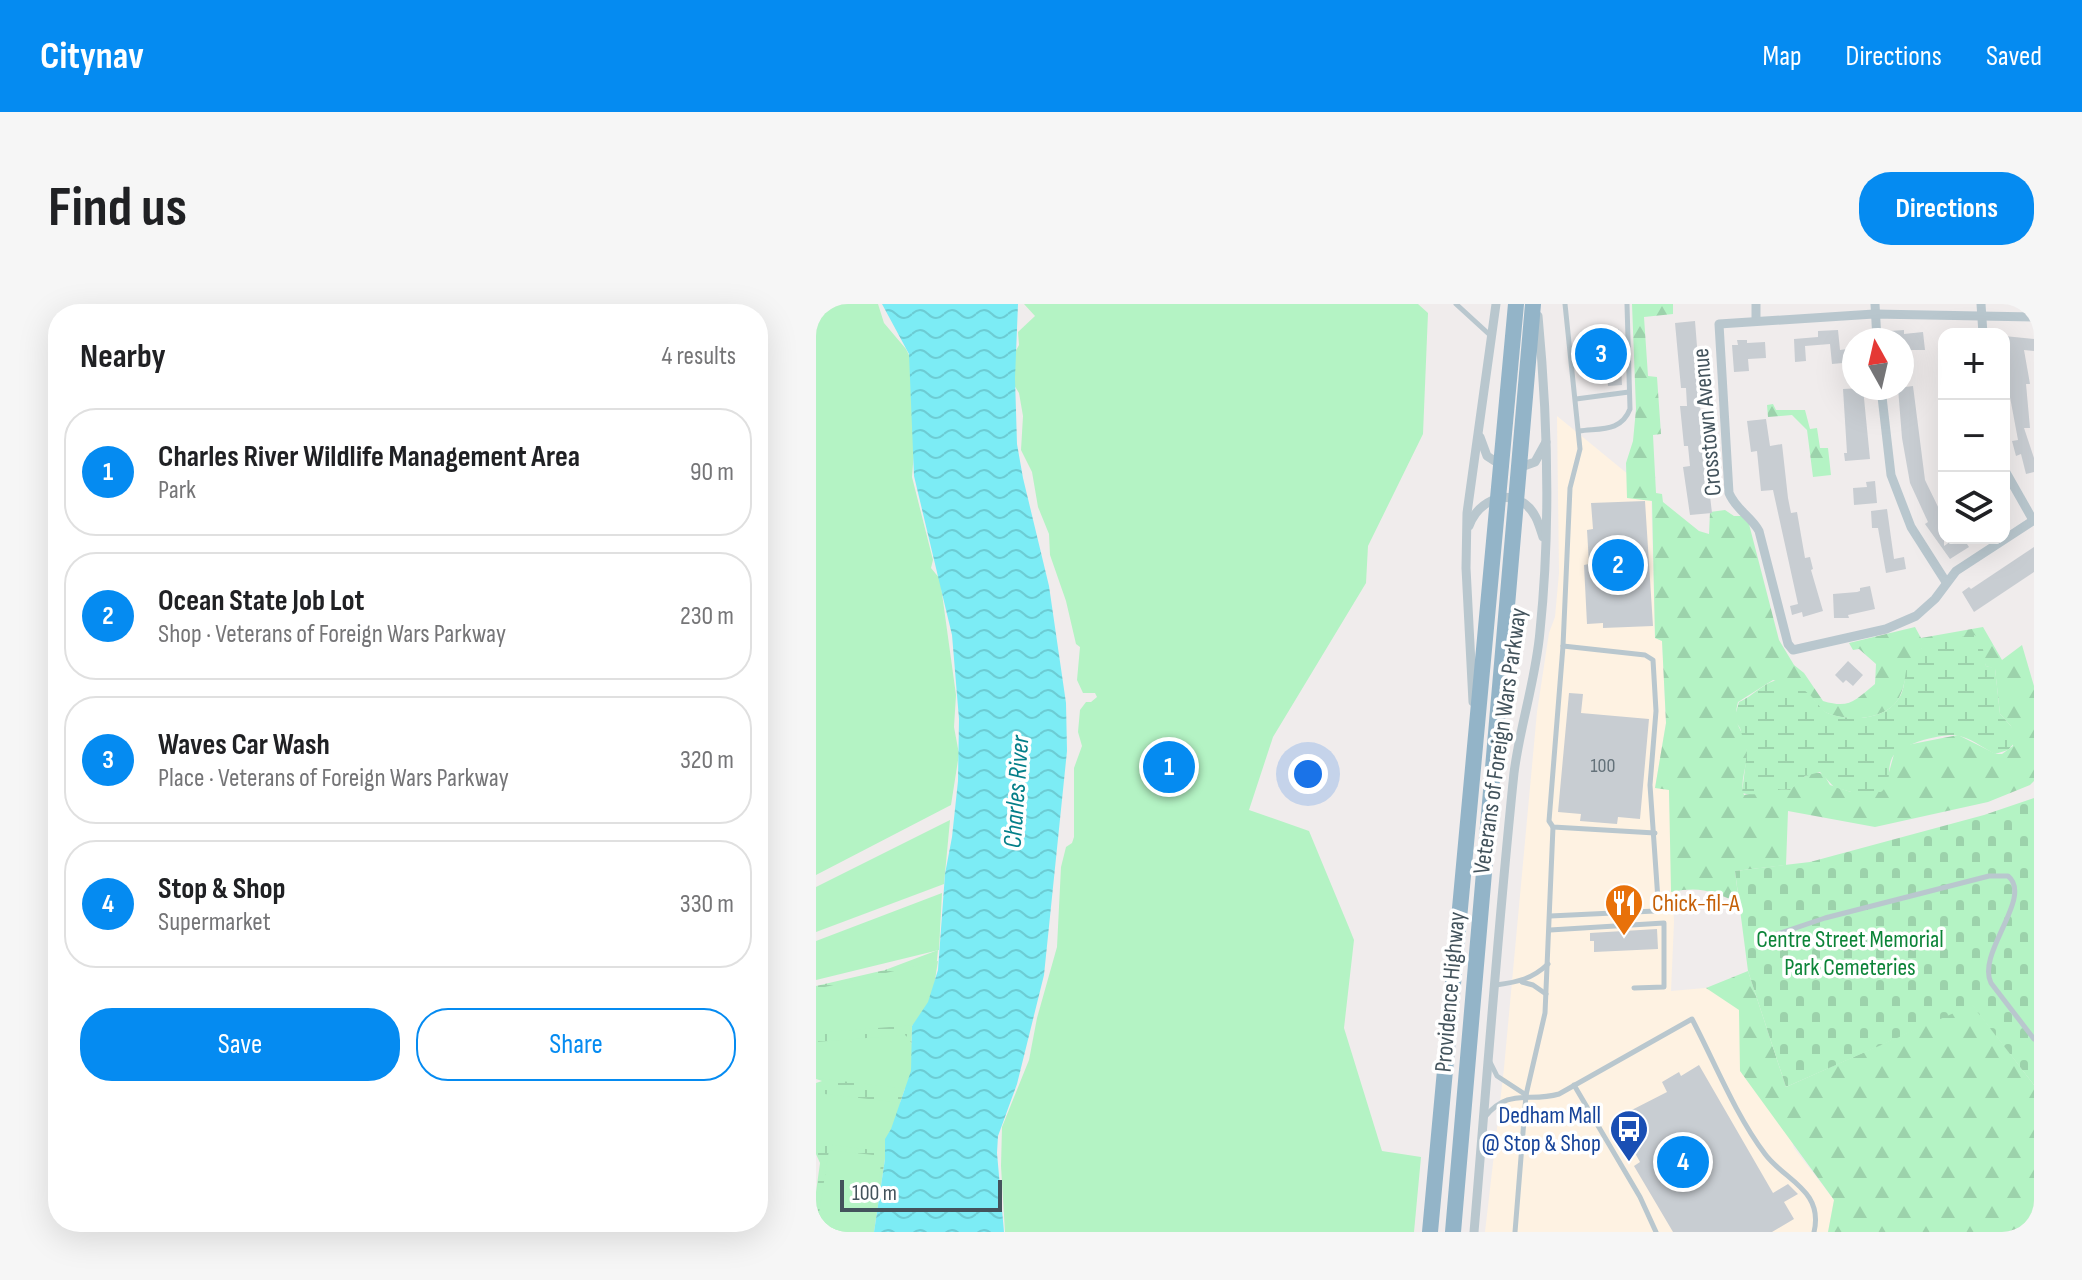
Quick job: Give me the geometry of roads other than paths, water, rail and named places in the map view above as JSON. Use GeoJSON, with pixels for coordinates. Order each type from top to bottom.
{"type":"FeatureCollection","features":[{"type":"Feature","properties":{"kind":"highway"},"geometry":{"type":"LineString","coordinates":[[1499,498],[1516,304]]}},
{"type":"Feature","properties":{"kind":"highway","name":"Veterans of Foreign Wars Parkway"},"geometry":{"type":"LineString","coordinates":[[1519,468],[1535,304]]}},
{"type":"Feature","properties":{"kind":"highway","name":"Providence Highway"},"geometry":{"type":"LineString","coordinates":[[1453,1232],[1519,468]]}},
{"type":"Feature","properties":{"kind":"highway","name":"Providence Highway"},"geometry":{"type":"LineString","coordinates":[[1430,1232],[1499,498]]}},
{"type":"Feature","properties":{"kind":"street","name":"Veterans of Foreign Wars Parkway"},"geometry":{"type":"LineString","coordinates":[[1476,738],[1469,656],[1468,493],[1496,304]]}},
{"type":"Feature","properties":{"kind":"street","name":"Veterans of Foreign Wars Parkway"},"geometry":{"type":"LineString","coordinates":[[1474,1232],[1515,769],[1538,652],[1545,552],[1547,429],[1535,304]]}},
{"type":"Feature","properties":{"kind":"street"},"geometry":{"type":"LineString","coordinates":[[1756,304],[1756,320],[1875,309],[2034,317]]}},
{"type":"Feature","properties":{"kind":"street"},"geometry":{"type":"LineString","coordinates":[[1981,304],[1983,328]]}},
{"type":"Feature","properties":{"kind":"street","name":"Crosstown Avenue"},"geometry":{"type":"LineString","coordinates":[[1756,320],[1719,324],[1729,493],[1736,506],[1752,518],[1759,531],[1789,647],[1800,650],[1905,622],[1926,608],[1956,571],[2034,520]]}},
{"type":"Feature","properties":{"kind":"street"},"geometry":{"type":"LineString","coordinates":[[1882,400],[1891,475],[1896,490],[1911,527],[1946,582]]}},
{"type":"Feature","properties":{"kind":"street"},"geometry":{"type":"LineString","coordinates":[[1479,422],[1483,449],[1501,467],[1519,468],[1535,462],[1540,456],[1547,429]]}},
{"type":"Feature","properties":{"kind":"street"},"geometry":{"type":"LineString","coordinates":[[2006,472],[2034,520]]}},
{"type":"Feature","properties":{"kind":"street"},"geometry":{"type":"LineString","coordinates":[[1466,538],[1475,513],[1489,501],[1516,499],[1525,504],[1537,519],[1545,552]]}},
{"type":"Feature","properties":{"kind":"lane"},"geometry":{"type":"LineString","coordinates":[[1456,304],[1492,336]]}},
{"type":"Feature","properties":{"kind":"lane"},"geometry":{"type":"LineString","coordinates":[[1467,312],[1468,304]]}},
{"type":"Feature","properties":{"kind":"lane"},"geometry":{"type":"LineString","coordinates":[[1515,1232],[1526,1095],[1544,1018],[1546,994],[1553,827],[1549,813],[1563,646],[1570,488],[1580,449],[1565,304]]}},
{"type":"Feature","properties":{"kind":"lane"},"geometry":{"type":"LineString","coordinates":[[1579,431],[1620,425],[1630,409],[1627,304]]}},
{"type":"Feature","properties":{"kind":"lane"},"geometry":{"type":"LineString","coordinates":[[1576,399],[1629,392]]}},
{"type":"Feature","properties":{"kind":"lane"},"geometry":{"type":"LineString","coordinates":[[1550,916],[1655,911],[1658,900],[1650,785],[1656,711],[1653,660],[1645,655],[1563,646]]}},
{"type":"Feature","properties":{"kind":"lane"},"geometry":{"type":"LineString","coordinates":[[1553,827],[1655,833]]}},
{"type":"Feature","properties":{"kind":"lane"},"geometry":{"type":"LineString","coordinates":[[1766,938],[1852,911],[1989,876],[2008,876],[2015,884],[2016,898],[2003,933],[1991,953],[1987,973],[1991,983],[2034,1039]]}},
{"type":"Feature","properties":{"kind":"lane"},"geometry":{"type":"LineString","coordinates":[[1550,930],[1664,923],[1664,987],[1634,988]]}},
{"type":"Feature","properties":{"kind":"lane"},"geometry":{"type":"LineString","coordinates":[[1496,985],[1521,982],[1536,975],[1548,964]]}},
{"type":"Feature","properties":{"kind":"lane"},"geometry":{"type":"LineString","coordinates":[[1521,982],[1533,985],[1546,994]]}},
{"type":"Feature","properties":{"kind":"lane"},"geometry":{"type":"LineString","coordinates":[[1484,1118],[1497,1104],[1526,1095],[1551,1096],[1692,1019],[1766,1156],[1806,1191],[1815,1213],[1814,1232]]}},
{"type":"Feature","properties":{"kind":"lane"},"geometry":{"type":"LineString","coordinates":[[1489,1060],[1497,1076],[1526,1095]]}},
{"type":"Feature","properties":{"kind":"lane"},"geometry":{"type":"LineString","coordinates":[[1574,1085],[1640,1197],[1656,1232]]}},
{"type":"Feature","properties":{"kind":"water","name":"Charles River"},"geometry":{"type":"Polygon","coordinates":[[[882,304],[1018,304],[1015,378],[1017,444],[1049,586],[1066,703],[1067,751],[1044,975],[1017,1084],[998,1136],[1004,1232],[874,1232],[885,1139],[911,1071],[912,1026],[928,1002],[938,970],[945,874],[958,781],[959,719],[952,635],[914,476],[909,354],[882,304]]]}},
{"type":"Feature","properties":{"kind":"place","name":"Waves Car Wash"},"geometry":{"type":"Point","coordinates":[1601,354]}},
{"type":"Feature","properties":{"kind":"place","name":"Ocean State Job Lot"},"geometry":{"type":"Point","coordinates":[1618,565]}},
{"type":"Feature","properties":{"kind":"place","name":"Charles River Wildlife Management Area"},"geometry":{"type":"Point","coordinates":[1169,767]}},
{"type":"Feature","properties":{"kind":"place","name":"Chick-fil-A"},"geometry":{"type":"Point","coordinates":[1624,937]}},
{"type":"Feature","properties":{"kind":"place","name":"Stop & Shop"},"geometry":{"type":"Point","coordinates":[1683,1162]}},
{"type":"Feature","properties":{"kind":"place","name":"Dedham Mall @ Stop & Shop"},"geometry":{"type":"Point","coordinates":[1629,1163]}},
{"type":"Feature","properties":{"kind":"park label","name":"Centre Street Memorial Park Cemeteries"},"geometry":{"type":"Point","coordinates":[1850,953]}}]}
